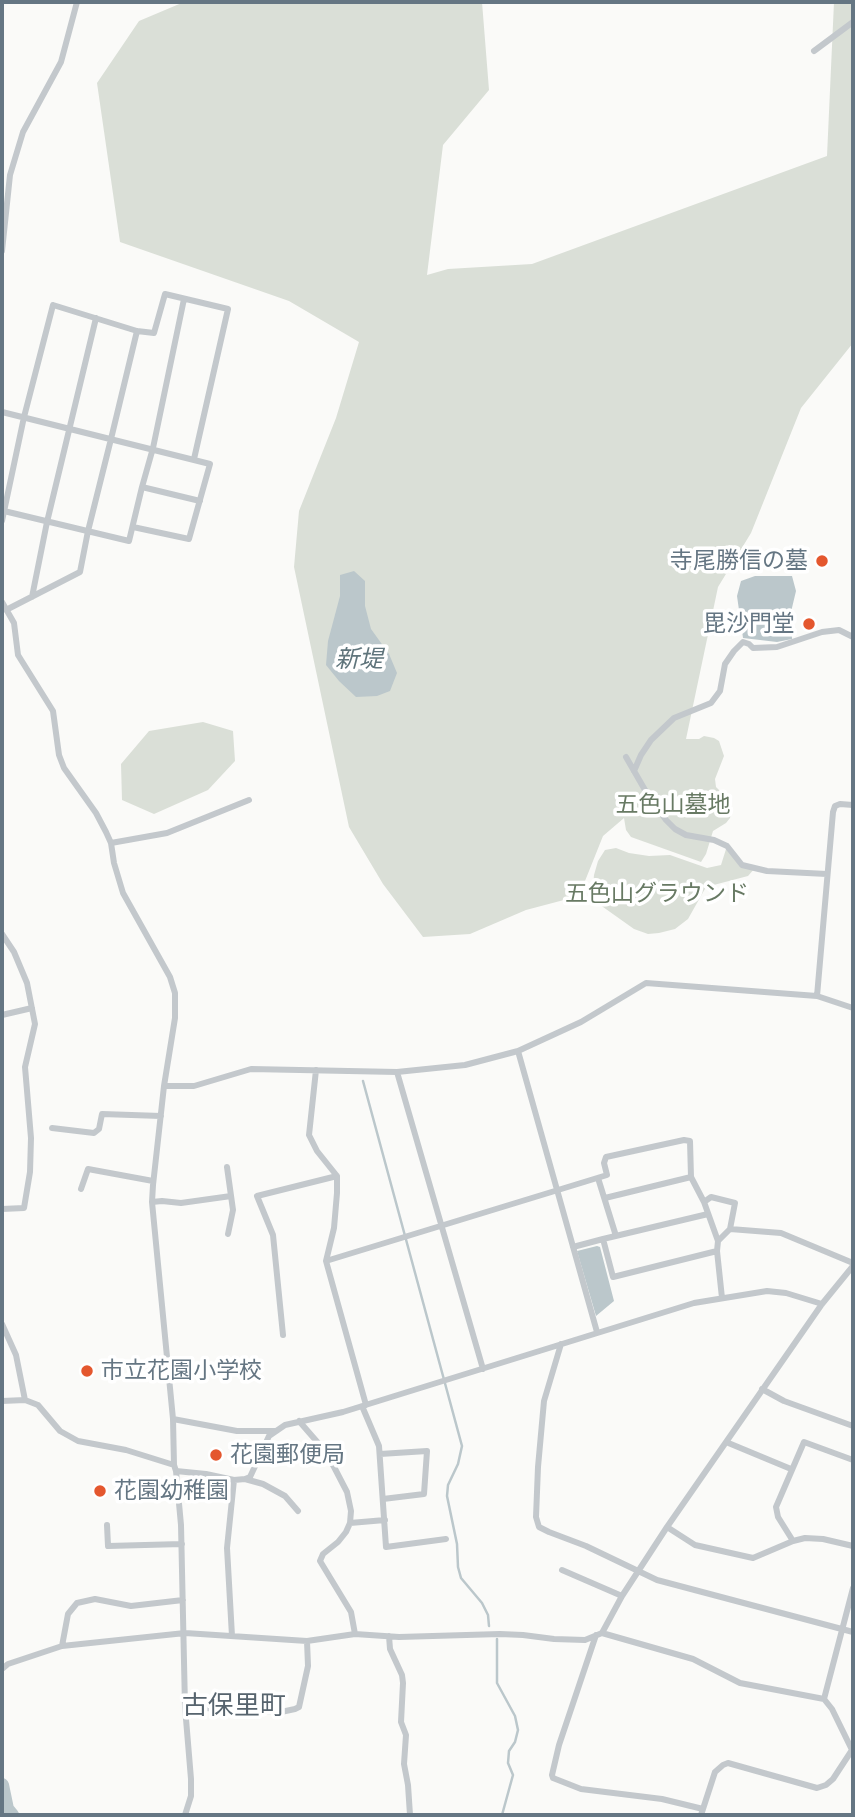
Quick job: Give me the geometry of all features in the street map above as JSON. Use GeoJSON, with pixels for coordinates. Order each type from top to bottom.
{"type":"FeatureCollection","features":[{"type":"Feature","properties":{"kind":"street"},"geometry":{"type":"LineString","coordinates":[[2,251],[10,175],[23,132],[61,62],[77,2]]}},
{"type":"Feature","properties":{"kind":"street"},"geometry":{"type":"LineString","coordinates":[[814,51],[853,22]]}},
{"type":"Feature","properties":{"kind":"street"},"geometry":{"type":"LineString","coordinates":[[2,521],[24,417],[53,305],[136,331],[154,333],[165,295],[228,309],[194,459]]}},
{"type":"Feature","properties":{"kind":"street"},"geometry":{"type":"LineString","coordinates":[[4,511],[130,541],[153,448],[184,299]]}},
{"type":"Feature","properties":{"kind":"street"},"geometry":{"type":"LineString","coordinates":[[32,597],[47,522],[96,318]]}},
{"type":"Feature","properties":{"kind":"street"},"geometry":{"type":"LineString","coordinates":[[6,610],[80,572],[136,331]]}},
{"type":"Feature","properties":{"kind":"street"},"geometry":{"type":"LineString","coordinates":[[2,412],[210,464],[189,540],[133,527]]}},
{"type":"Feature","properties":{"kind":"street"},"geometry":{"type":"LineString","coordinates":[[2,475],[11,477]]}},
{"type":"Feature","properties":{"kind":"street"},"geometry":{"type":"LineString","coordinates":[[142,487],[200,501]]}},
{"type":"Feature","properties":{"kind":"street"},"geometry":{"type":"LineString","coordinates":[[2,602],[14,623],[19,655],[53,711],[59,755],[64,768],[96,813],[110,844],[123,893],[170,977],[174,993],[175,1018],[164,1086],[152,1202],[182,1544],[185,1707],[191,1779],[191,1796],[185,1815]]}},
{"type":"Feature","properties":{"kind":"street"},"geometry":{"type":"LineString","coordinates":[[634,771],[651,740],[674,718],[711,703],[720,691],[725,664],[743,642],[753,648],[777,647],[822,632],[839,630],[853,637]]}},
{"type":"Feature","properties":{"kind":"street"},"geometry":{"type":"LineString","coordinates":[[626,757],[666,820],[675,829],[686,835],[713,840],[727,846],[742,864],[767,872],[827,874]]}},
{"type":"Feature","properties":{"kind":"street"},"geometry":{"type":"LineString","coordinates":[[110,844],[167,833],[249,800]]}},
{"type":"Feature","properties":{"kind":"street"},"geometry":{"type":"LineString","coordinates":[[817,996],[835,806],[853,805]]}},
{"type":"Feature","properties":{"kind":"street"},"geometry":{"type":"LineString","coordinates":[[2,934],[14,952],[27,983],[35,1024],[25,1067],[31,1138],[30,1172],[24,1208],[2,1209]]}},
{"type":"Feature","properties":{"kind":"street"},"geometry":{"type":"LineString","coordinates":[[164,1086],[194,1086],[251,1069],[397,1072],[465,1065],[518,1051],[581,1022],[646,984],[817,996],[853,1007]]}},
{"type":"Feature","properties":{"kind":"street"},"geometry":{"type":"LineString","coordinates":[[2,1015],[32,1008]]}},
{"type":"Feature","properties":{"kind":"street"},"geometry":{"type":"LineString","coordinates":[[518,1051],[597,1332]]}},
{"type":"Feature","properties":{"kind":"street"},"geometry":{"type":"LineString","coordinates":[[316,1070],[309,1135],[317,1151],[337,1176],[338,1193],[334,1228],[326,1261],[364,1405],[379,1446],[386,1548],[446,1539]]}},
{"type":"Feature","properties":{"kind":"street"},"geometry":{"type":"LineString","coordinates":[[397,1072],[482,1369]]}},
{"type":"Feature","properties":{"kind":"street"},"geometry":{"type":"LineString","coordinates":[[52,1128],[94,1133],[99,1129],[102,1114],[161,1116]]}},
{"type":"Feature","properties":{"kind":"street"},"geometry":{"type":"LineString","coordinates":[[326,1261],[607,1175],[604,1163],[606,1157],[684,1140],[690,1141],[691,1177],[704,1202],[718,1241],[722,1298]]}},
{"type":"Feature","properties":{"kind":"street"},"geometry":{"type":"LineString","coordinates":[[227,1167],[233,1210],[228,1234]]}},
{"type":"Feature","properties":{"kind":"street"},"geometry":{"type":"LineString","coordinates":[[82,1189],[88,1169],[153,1181]]}},
{"type":"Feature","properties":{"kind":"street"},"geometry":{"type":"LineString","coordinates":[[283,1335],[273,1235],[257,1196],[337,1176]]}},
{"type":"Feature","properties":{"kind":"street"},"geometry":{"type":"LineString","coordinates":[[605,1198],[691,1177]]}},
{"type":"Feature","properties":{"kind":"street"},"geometry":{"type":"LineString","coordinates":[[598,1178],[616,1236]]}},
{"type":"Feature","properties":{"kind":"street"},"geometry":{"type":"LineString","coordinates":[[152,1202],[181,1203],[231,1196]]}},
{"type":"Feature","properties":{"kind":"street"},"geometry":{"type":"LineString","coordinates":[[704,1202],[711,1197],[735,1203],[730,1229],[718,1241]]}},
{"type":"Feature","properties":{"kind":"street"},"geometry":{"type":"LineString","coordinates":[[573,1247],[708,1214]]}},
{"type":"Feature","properties":{"kind":"street"},"geometry":{"type":"LineString","coordinates":[[2,1669],[8,1664],[62,1646],[184,1633],[307,1641],[355,1634],[500,1634],[584,1640],[599,1634],[693,1659],[740,1683],[824,1699],[832,1709],[853,1751],[833,1779],[825,1785],[817,1788],[728,1763],[715,1772],[702,1812],[662,1799],[581,1789],[553,1778],[552,1775],[559,1745],[599,1634],[726,1441],[853,1264],[781,1233],[730,1229]]}},
{"type":"Feature","properties":{"kind":"street"},"geometry":{"type":"LineString","coordinates":[[603,1239],[613,1277],[717,1251]]}},
{"type":"Feature","properties":{"kind":"street"},"geometry":{"type":"LineString","coordinates":[[2,1401],[25,1400],[38,1405],[60,1431],[78,1441],[126,1450],[175,1468],[234,1480],[245,1479],[250,1477],[269,1437],[285,1425],[343,1412],[694,1303],[767,1291],[786,1293],[822,1304]]}},
{"type":"Feature","properties":{"kind":"street"},"geometry":{"type":"LineString","coordinates":[[2,1324],[16,1355],[25,1400]]}},
{"type":"Feature","properties":{"kind":"street"},"geometry":{"type":"LineString","coordinates":[[561,1344],[544,1401],[536,1517],[539,1527],[657,1580],[853,1632]]}},
{"type":"Feature","properties":{"kind":"street"},"geometry":{"type":"LineString","coordinates":[[762,1389],[784,1401],[853,1426]]}},
{"type":"Feature","properties":{"kind":"street"},"geometry":{"type":"LineString","coordinates":[[173,1419],[237,1431],[276,1431]]}},
{"type":"Feature","properties":{"kind":"street"},"geometry":{"type":"LineString","coordinates":[[299,1421],[319,1444],[347,1492],[351,1511],[350,1523],[338,1542],[323,1554],[320,1561],[351,1612],[355,1634]]}},
{"type":"Feature","properties":{"kind":"street"},"geometry":{"type":"LineString","coordinates":[[726,1441],[791,1469]]}},
{"type":"Feature","properties":{"kind":"street"},"geometry":{"type":"LineString","coordinates":[[793,1541],[778,1517],[776,1507],[804,1442],[853,1460]]}},
{"type":"Feature","properties":{"kind":"street"},"geometry":{"type":"LineString","coordinates":[[380,1454],[427,1451],[424,1494],[383,1499]]}},
{"type":"Feature","properties":{"kind":"street"},"geometry":{"type":"LineString","coordinates":[[245,1479],[263,1484],[285,1496],[298,1511]]}},
{"type":"Feature","properties":{"kind":"street"},"geometry":{"type":"LineString","coordinates":[[232,1636],[227,1548],[234,1480]]}},
{"type":"Feature","properties":{"kind":"street"},"geometry":{"type":"LineString","coordinates":[[350,1523],[384,1520]]}},
{"type":"Feature","properties":{"kind":"street"},"geometry":{"type":"LineString","coordinates":[[107,1525],[108,1546],[182,1544]]}},
{"type":"Feature","properties":{"kind":"street"},"geometry":{"type":"LineString","coordinates":[[667,1527],[695,1545],[753,1558],[805,1538],[853,1546]]}},
{"type":"Feature","properties":{"kind":"street"},"geometry":{"type":"LineString","coordinates":[[562,1570],[622,1597]]}},
{"type":"Feature","properties":{"kind":"street"},"geometry":{"type":"LineString","coordinates":[[824,1699],[853,1588]]}},
{"type":"Feature","properties":{"kind":"street"},"geometry":{"type":"LineString","coordinates":[[62,1646],[68,1614],[77,1602],[95,1598],[131,1606],[183,1601]]}},
{"type":"Feature","properties":{"kind":"street"},"geometry":{"type":"LineString","coordinates":[[389,1636],[390,1649],[402,1675],[401,1722],[406,1735],[404,1764],[410,1815]]}},
{"type":"Feature","properties":{"kind":"street"},"geometry":{"type":"LineString","coordinates":[[185,1707],[281,1712],[299,1707],[308,1666],[307,1641]]}},
{"type":"Feature","properties":{"kind":"green space","name":"五色山墓地"},"geometry":{"type":"Polygon","coordinates":[[[184,2],[482,2],[489,90],[443,145],[427,275],[448,269],[532,264],[827,156],[834,2],[853,2],[853,343],[801,408],[751,533],[718,587],[686,739],[699,739],[704,736],[719,741],[724,756],[715,779],[716,787],[730,795],[732,809],[726,823],[713,831],[701,862],[631,837],[626,830],[624,818],[603,836],[579,896],[526,910],[470,934],[423,937],[383,884],[349,827],[294,567],[299,511],[336,418],[359,342],[289,301],[120,242],[97,83],[139,21],[184,2]]]}},
{"type":"Feature","properties":{"kind":"green space"},"geometry":{"type":"Polygon","coordinates":[[[203,722],[233,731],[235,761],[208,790],[154,814],[122,800],[121,764],[149,731],[203,722]]]}},
{"type":"Feature","properties":{"kind":"green space","name":"五色山グラウンド"},"geometry":{"type":"Polygon","coordinates":[[[727,846],[742,865],[755,868],[748,876],[706,887],[688,919],[675,929],[648,934],[634,929],[596,902],[594,875],[605,850],[616,848],[649,856],[670,855],[707,868],[721,865],[727,846]]]}},
{"type":"Feature","properties":{"kind":"water","name":"新堤"},"geometry":{"type":"Polygon","coordinates":[[[354,571],[365,581],[365,606],[371,629],[389,654],[397,673],[390,691],[377,696],[356,697],[326,665],[328,641],[340,596],[340,575],[354,571]]]}},
{"type":"Feature","properties":{"kind":"water"},"geometry":{"type":"Polygon","coordinates":[[[755,576],[792,576],[796,591],[791,612],[792,639],[777,642],[743,638],[737,596],[741,581],[755,576]]]}},
{"type":"Feature","properties":{"kind":"water"},"geometry":{"type":"Polygon","coordinates":[[[600,1247],[614,1301],[596,1316],[577,1251],[600,1247]]]}},
{"type":"Feature","properties":{"kind":"waterway"},"geometry":{"type":"LineString","coordinates":[[363,1081],[462,1446],[458,1464],[448,1485],[447,1496],[457,1544],[458,1567],[461,1578],[482,1603],[488,1615],[489,1626]]}},
{"type":"Feature","properties":{"kind":"waterway"},"geometry":{"type":"LineString","coordinates":[[497,1639],[497,1683],[515,1716],[518,1730],[509,1751],[508,1763],[513,1775],[502,1815]]}},
{"type":"Feature","properties":{"kind":"waterway"},"geometry":{"type":"LineString","coordinates":[[2,1785],[7,1809],[12,1815]]}},
{"type":"Feature","properties":{"kind":"place","name":"寺尾勝信の墓"},"geometry":{"type":"Point","coordinates":[822,561]}},
{"type":"Feature","properties":{"kind":"place","name":"毘沙門堂"},"geometry":{"type":"Point","coordinates":[809,624]}},
{"type":"Feature","properties":{"kind":"place","name":"市立花園小学校"},"geometry":{"type":"Point","coordinates":[87,1371]}},
{"type":"Feature","properties":{"kind":"place","name":"花園郵便局"},"geometry":{"type":"Point","coordinates":[216,1455]}},
{"type":"Feature","properties":{"kind":"place","name":"花園幼稚園"},"geometry":{"type":"Point","coordinates":[100,1491]}},
{"type":"Feature","properties":{"kind":"district","name":"古保里町"},"geometry":{"type":"Point","coordinates":[234,1706]}}]}
